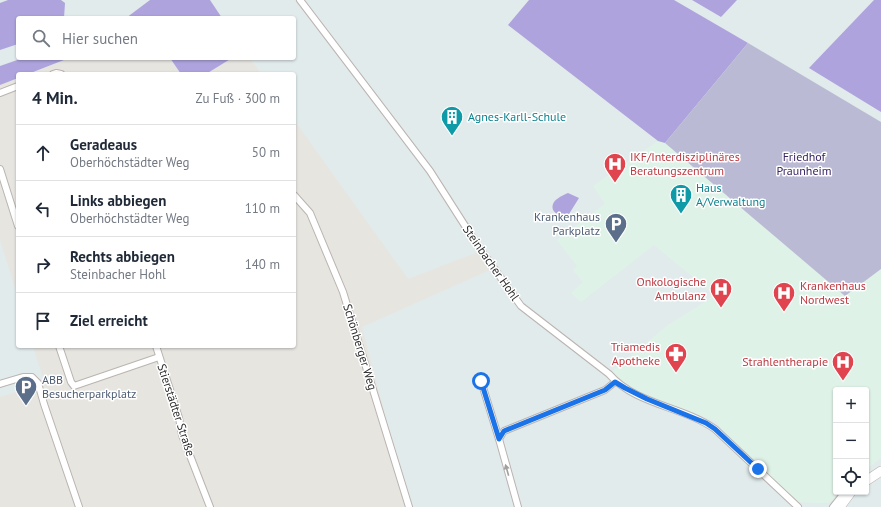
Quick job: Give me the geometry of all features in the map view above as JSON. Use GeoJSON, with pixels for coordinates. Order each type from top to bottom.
{"type":"FeatureCollection","features":[{"type":"Feature","properties":{"kind":"main road"},"geometry":{"type":"LineString","coordinates":[[869,479],[881,471]]}},
{"type":"Feature","properties":{"kind":"main road"},"geometry":{"type":"LineString","coordinates":[[840,507],[849,495]]}},
{"type":"Feature","properties":{"kind":"street","name":"Steinbacher Hohl"},"geometry":{"type":"LineString","coordinates":[[300,0],[430,171],[476,243],[521,306],[609,374],[615,382],[647,399],[706,423],[720,434],[798,507]]}},
{"type":"Feature","properties":{"kind":"street"},"geometry":{"type":"LineString","coordinates":[[0,92],[16,87]]}},
{"type":"Feature","properties":{"kind":"street"},"geometry":{"type":"LineString","coordinates":[[0,168],[16,220]]}},
{"type":"Feature","properties":{"kind":"street","name":"Schönberger Weg"},"geometry":{"type":"LineString","coordinates":[[296,197],[310,213],[343,292],[409,507]]}},
{"type":"Feature","properties":{"kind":"street","name":"Stierstädter Straße"},"geometry":{"type":"LineString","coordinates":[[60,348],[71,382],[74,386],[160,357]]}},
{"type":"Feature","properties":{"kind":"street","name":"Stierstädter Straße"},"geometry":{"type":"LineString","coordinates":[[157,348],[182,436],[210,507]]}},
{"type":"Feature","properties":{"kind":"street"},"geometry":{"type":"LineString","coordinates":[[0,384],[23,377],[32,377],[38,383],[79,507]]}},
{"type":"Feature","properties":{"kind":"street"},"geometry":{"type":"LineString","coordinates":[[481,381],[518,507]]}},
{"type":"Feature","properties":{"kind":"street"},"geometry":{"type":"LineString","coordinates":[[499,439],[504,431],[605,390],[615,382]]}},
{"type":"Feature","properties":{"kind":"street"},"geometry":{"type":"LineString","coordinates":[[833,507],[841,497],[845,495]]}},
{"type":"Feature","properties":{"kind":"shaded area"},"geometry":{"type":"Polygon","coordinates":[[[8,0],[61,0],[65,3],[64,16],[16,16],[16,45],[0,50],[0,3],[8,0]]]}},
{"type":"Feature","properties":{"kind":"shaded area"},"geometry":{"type":"Polygon","coordinates":[[[150,0],[210,0],[221,16],[129,16],[150,0]]]}},
{"type":"Feature","properties":{"kind":"shaded area"},"geometry":{"type":"Polygon","coordinates":[[[529,0],[674,0],[748,43],[665,143],[658,141],[508,25],[529,0]]]}},
{"type":"Feature","properties":{"kind":"shaded area"},"geometry":{"type":"Polygon","coordinates":[[[692,0],[737,0],[721,17],[692,0]]]}},
{"type":"Feature","properties":{"kind":"shaded area"},"geometry":{"type":"Polygon","coordinates":[[[874,0],[881,0],[881,112],[809,68],[874,0]]]}},
{"type":"Feature","properties":{"kind":"shaded area"},"geometry":{"type":"Polygon","coordinates":[[[17,60],[64,60],[33,72],[16,72],[16,79],[0,85],[0,66],[17,60]]]}},
{"type":"Feature","properties":{"kind":"shaded area"},"geometry":{"type":"Polygon","coordinates":[[[64,60],[170,60],[180,72],[33,72],[64,60]]]}},
{"type":"Feature","properties":{"kind":"shaded area"},"geometry":{"type":"Polygon","coordinates":[[[171,60],[229,60],[209,72],[180,72],[171,60]]]}},
{"type":"Feature","properties":{"kind":"shaded area"},"geometry":{"type":"Polygon","coordinates":[[[229,60],[251,60],[260,72],[209,72],[229,60]]]}},
{"type":"Feature","properties":{"kind":"shaded area"},"geometry":{"type":"Polygon","coordinates":[[[16,79],[16,291],[0,239],[0,85],[16,79]]]}},
{"type":"Feature","properties":{"kind":"shaded area"},"geometry":{"type":"Polygon","coordinates":[[[296,123],[408,279],[481,251],[492,269],[362,327],[409,507],[0,507],[0,397],[45,384],[34,348],[296,348],[296,123]]]}},
{"type":"Feature","properties":{"kind":"shaded area","name":"Krankenhaus Nordwest"},"geometry":{"type":"Polygon","coordinates":[[[658,141],[665,143],[845,296],[881,269],[881,458],[869,468],[869,387],[833,387],[833,495],[837,495],[828,503],[797,502],[726,436],[717,422],[639,391],[611,372],[668,325],[708,300],[711,296],[711,292],[654,245],[581,302],[571,293],[583,282],[573,270],[577,266],[557,240],[605,204],[593,186],[658,141]]]}},
{"type":"Feature","properties":{"kind":"shaded area"},"geometry":{"type":"Polygon","coordinates":[[[568,193],[579,198],[569,214],[559,215],[553,209],[554,202],[568,193]]]}},
{"type":"Feature","properties":{"kind":"green space","name":"Friedhof Praunheim"},"geometry":{"type":"Polygon","coordinates":[[[748,43],[881,122],[881,269],[845,296],[665,143],[748,43]]]}},
{"type":"Feature","properties":{"kind":"place","name":"Agnes-Karll-Schule"},"geometry":{"type":"Point","coordinates":[452,136]}},
{"type":"Feature","properties":{"kind":"place","name":"IKF/Interdisziplinäres Beratungszentrum"},"geometry":{"type":"Point","coordinates":[615,184]}},
{"type":"Feature","properties":{"kind":"place","name":"Haus A/Verwaltung"},"geometry":{"type":"Point","coordinates":[681,214]}},
{"type":"Feature","properties":{"kind":"place","name":"Krankenhaus Parkplatz"},"geometry":{"type":"Point","coordinates":[616,244]}},
{"type":"Feature","properties":{"kind":"place","name":"Onkologische Ambulanz"},"geometry":{"type":"Point","coordinates":[721,308]}},
{"type":"Feature","properties":{"kind":"place","name":"Krankenhaus Nordwest"},"geometry":{"type":"Point","coordinates":[784,312]}},
{"type":"Feature","properties":{"kind":"place","name":"Triamedis Apotheke"},"geometry":{"type":"Point","coordinates":[676,374]}},
{"type":"Feature","properties":{"kind":"place","name":"Strahlentherapie"},"geometry":{"type":"Point","coordinates":[843,382]}},
{"type":"Feature","properties":{"kind":"place","name":"ABB Besucherparkplatz"},"geometry":{"type":"Point","coordinates":[26,406]}},
{"type":"Feature","properties":{"kind":"route"},"geometry":{"type":"LineString","coordinates":[[481,381],[499,439],[504,431],[605,390],[615,382],[647,399],[706,423],[715,429],[758,469]]}}]}
